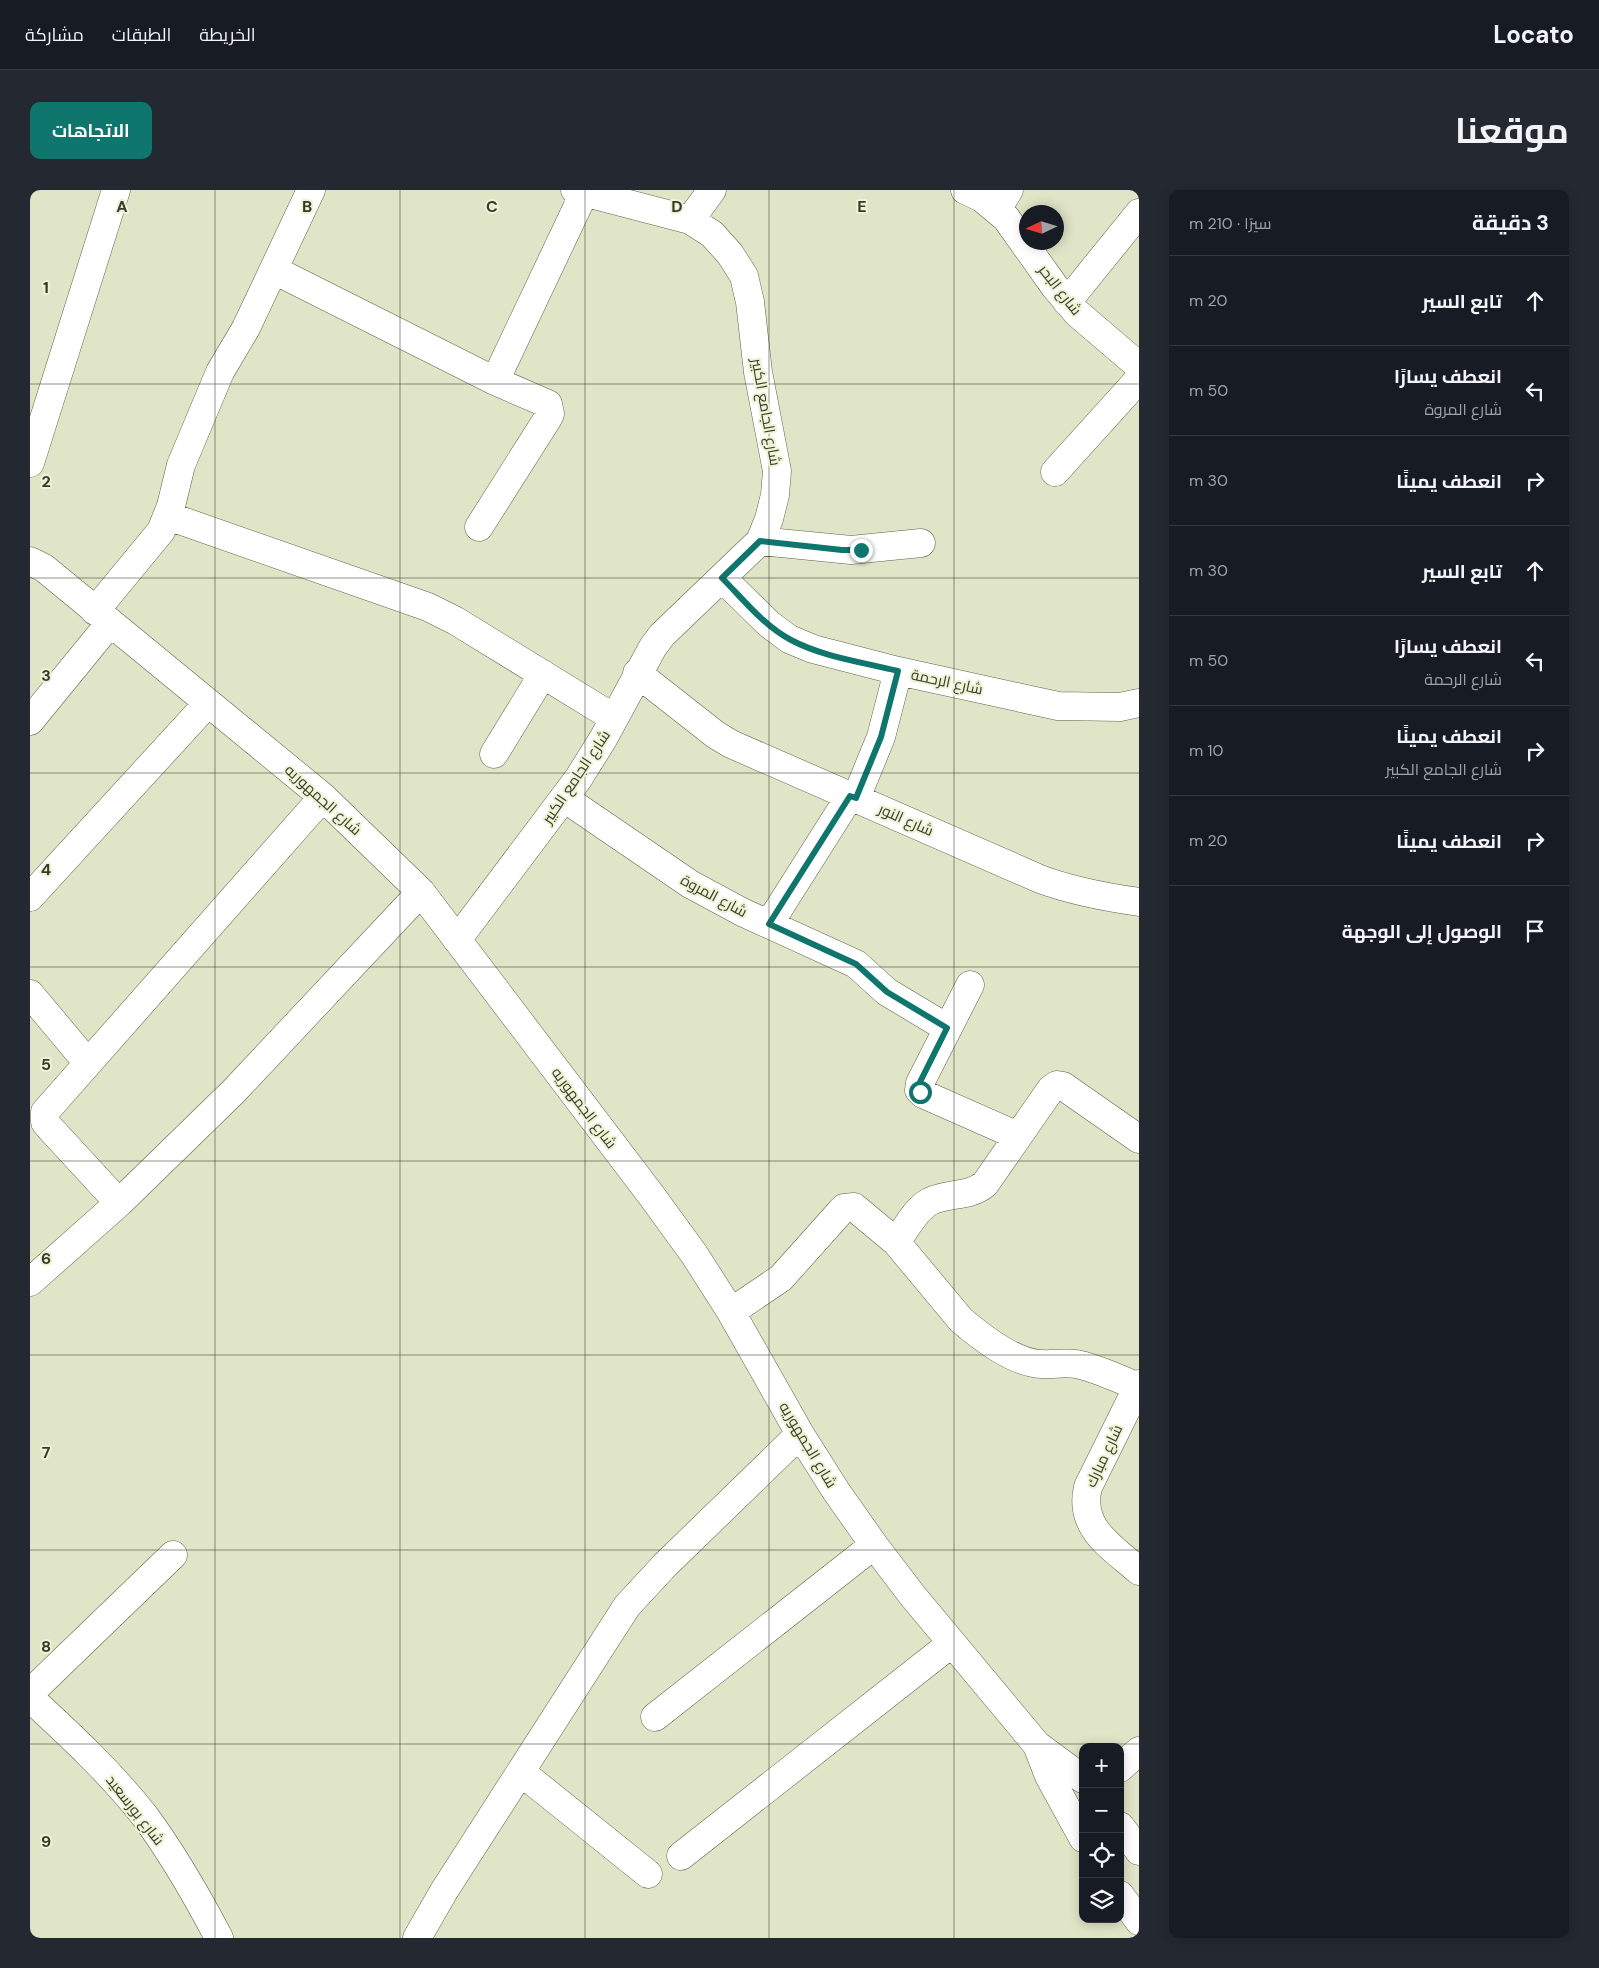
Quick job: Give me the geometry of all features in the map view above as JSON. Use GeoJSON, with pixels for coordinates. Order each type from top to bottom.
{"type":"FeatureCollection","features":[{"type":"Feature","properties":{"kind":"street"},"geometry":{"type":"LineString","coordinates":[[30,463],[116,190]]}},
{"type":"Feature","properties":{"kind":"street"},"geometry":{"type":"LineString","coordinates":[[30,721],[161,531],[168,516],[181,465],[220,372],[246,328],[312,190]]}},
{"type":"Feature","properties":{"kind":"street"},"geometry":{"type":"LineString","coordinates":[[690,220],[712,190]]}},
{"type":"Feature","properties":{"kind":"street","name":"شارع البحر"},"geometry":{"type":"LineString","coordinates":[[965,190],[982,198],[1003,200],[1014,228],[1067,302],[1087,323],[1139,366]]}},
{"type":"Feature","properties":{"kind":"street"},"geometry":{"type":"LineString","coordinates":[[495,380],[579,191]]}},
{"type":"Feature","properties":{"kind":"street","name":"شارع الجامع الكبير"},"geometry":{"type":"LineString","coordinates":[[457,940],[564,798],[591,759],[637,672],[662,635],[760,541],[769,519],[775,495],[776,471],[758,372],[750,302],[744,276],[730,254],[712,234],[690,220],[579,191]]}},
{"type":"Feature","properties":{"kind":"street"},"geometry":{"type":"LineString","coordinates":[[1067,302],[1139,213]]}},
{"type":"Feature","properties":{"kind":"street"},"geometry":{"type":"LineString","coordinates":[[274,270],[495,380],[548,404],[550,414],[479,527]]}},
{"type":"Feature","properties":{"kind":"street"},"geometry":{"type":"LineString","coordinates":[[1055,472],[1139,379]]}},
{"type":"Feature","properties":{"kind":"street"},"geometry":{"type":"LineString","coordinates":[[168,516],[428,607],[456,621],[614,718]]}},
{"type":"Feature","properties":{"kind":"street"},"geometry":{"type":"LineString","coordinates":[[760,541],[851,550],[921,542]]}},
{"type":"Feature","properties":{"kind":"street","name":"شارع الجمهوريه"},"geometry":{"type":"LineString","coordinates":[[35,572],[103,617],[323,797],[421,892],[694,1254],[731,1312],[800,1434],[874,1545],[1037,1745],[1079,1776]]}},
{"type":"Feature","properties":{"kind":"street","name":"شارع الرحمة"},"geometry":{"type":"LineString","coordinates":[[722,578],[769,624],[789,639],[813,650],[898,671],[1058,706],[1120,707],[1139,703]]}},
{"type":"Feature","properties":{"kind":"street"},"geometry":{"type":"LineString","coordinates":[[769,924],[853,797],[881,737],[898,671]]}},
{"type":"Feature","properties":{"kind":"street","name":"شارع النور"},"geometry":{"type":"LineString","coordinates":[[637,672],[716,735],[731,744],[1040,879],[1066,889],[1139,902]]}},
{"type":"Feature","properties":{"kind":"street"},"geometry":{"type":"LineString","coordinates":[[494,754],[542,674]]}},
{"type":"Feature","properties":{"kind":"street"},"geometry":{"type":"LineString","coordinates":[[30,897],[208,703]]}},
{"type":"Feature","properties":{"kind":"street"},"geometry":{"type":"LineString","coordinates":[[119,1203],[49,1127],[44,1117],[47,1107],[323,797]]}},
{"type":"Feature","properties":{"kind":"street","name":"شارع المروة"},"geometry":{"type":"LineString","coordinates":[[564,798],[690,884],[716,899],[856,964],[887,992],[947,1028]]}},
{"type":"Feature","properties":{"kind":"street"},"geometry":{"type":"LineString","coordinates":[[30,1282],[119,1203],[234,1091],[421,892]]}},
{"type":"Feature","properties":{"kind":"street"},"geometry":{"type":"LineString","coordinates":[[970,985],[918,1086],[920,1092],[1018,1136]]}},
{"type":"Feature","properties":{"kind":"street"},"geometry":{"type":"LineString","coordinates":[[30,994],[87,1062]]}},
{"type":"Feature","properties":{"kind":"street"},"geometry":{"type":"LineString","coordinates":[[896,1242],[924,1205],[937,1199],[972,1193],[985,1184],[1051,1089],[1057,1085],[1063,1086],[1139,1139]]}},
{"type":"Feature","properties":{"kind":"street"},"geometry":{"type":"LineString","coordinates":[[731,1312],[781,1278],[844,1208],[854,1207],[896,1242],[961,1320],[1018,1359],[1042,1365],[1064,1363],[1082,1365],[1138,1385]]}},
{"type":"Feature","properties":{"kind":"street","name":"شارع مبارك"},"geometry":{"type":"LineString","coordinates":[[1138,1385],[1088,1487],[1085,1499],[1086,1511],[1096,1532],[1139,1571]]}},
{"type":"Feature","properties":{"kind":"street"},"geometry":{"type":"LineString","coordinates":[[417,1938],[444,1891],[611,1628],[627,1606],[665,1565],[800,1434]]}},
{"type":"Feature","properties":{"kind":"street"},"geometry":{"type":"LineString","coordinates":[[655,1717],[874,1545]]}},
{"type":"Feature","properties":{"kind":"street"},"geometry":{"type":"LineString","coordinates":[[30,1693],[173,1555]]}},
{"type":"Feature","properties":{"kind":"street"},"geometry":{"type":"LineString","coordinates":[[681,1856],[952,1643]]}},
{"type":"Feature","properties":{"kind":"street","name":"شارع بورسعيد"},"geometry":{"type":"LineString","coordinates":[[30,1698],[88,1752],[144,1815],[191,1885],[219,1938]]}},
{"type":"Feature","properties":{"kind":"street","name":"شارع الجمهوريه"},"geometry":{"type":"LineString","coordinates":[[1037,1745],[1053,1784],[1080,1833]]}},
{"type":"Feature","properties":{"kind":"street"},"geometry":{"type":"LineString","coordinates":[[1124,1764],[1139,1751]]}},
{"type":"Feature","properties":{"kind":"street"},"geometry":{"type":"LineString","coordinates":[[521,1772],[648,1874]]}},
{"type":"Feature","properties":{"kind":"street"},"geometry":{"type":"LineString","coordinates":[[1124,1831],[1139,1852]]}},
{"type":"Feature","properties":{"kind":"street"},"geometry":{"type":"LineString","coordinates":[[1124,1900],[1139,1921]]}},
{"type":"Feature","properties":{"kind":"route"},"geometry":{"type":"LineString","coordinates":[[861,550],[842,550],[760,541],[722,578],[750,607],[789,639],[813,650],[898,671],[881,737],[856,798],[850,796],[769,924],[856,964],[887,992],[947,1028],[918,1086],[920,1092]]}}]}
